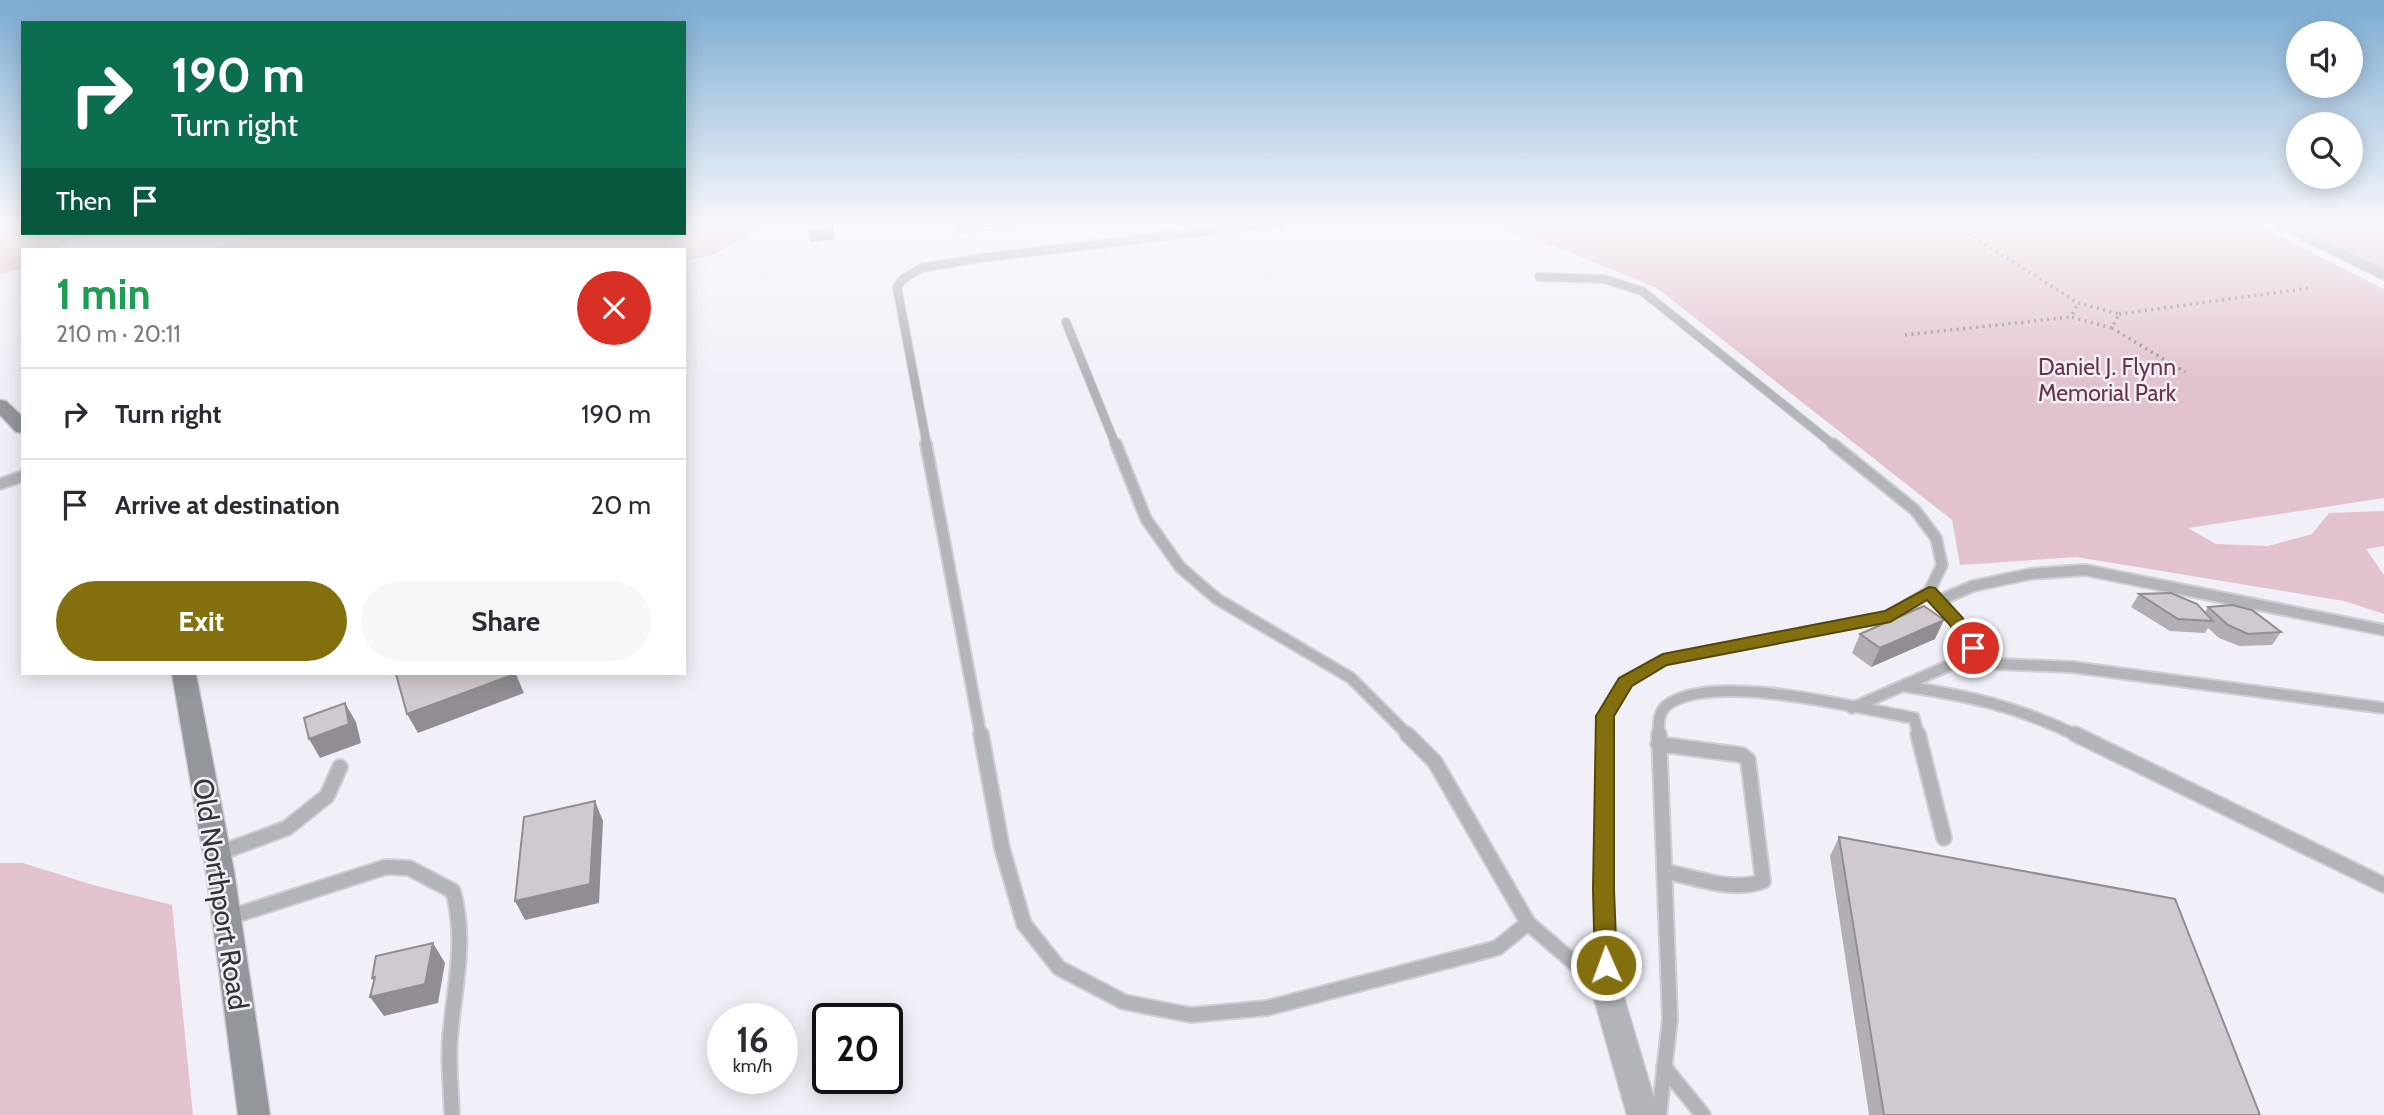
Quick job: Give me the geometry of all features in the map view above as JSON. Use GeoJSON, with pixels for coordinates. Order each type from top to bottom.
{"type":"FeatureCollection","features":[{"type":"Feature","properties":{"kind":"main road"},"geometry":{"type":"LineString","coordinates":[[0,405],[21,426]]}},
{"type":"Feature","properties":{"kind":"main road","name":"Old Northport Road"},"geometry":{"type":"LineString","coordinates":[[184,675],[217,853],[254,1115]]}},
{"type":"Feature","properties":{"kind":"street"},"geometry":{"type":"LineString","coordinates":[[1607,991],[1643,1115]]}},
{"type":"Feature","properties":{"kind":"lane"},"geometry":{"type":"LineString","coordinates":[[909,275],[898,287],[1002,848],[1024,924],[1059,968],[1124,1002],[1191,1015],[1267,1008],[1497,948],[1528,923]]}},
{"type":"Feature","properties":{"kind":"lane"},"geometry":{"type":"LineString","coordinates":[[1539,277],[1582,276],[1624,283],[1642,291],[1915,510],[1936,538],[1942,565],[1933,597]]}},
{"type":"Feature","properties":{"kind":"lane"},"geometry":{"type":"LineString","coordinates":[[1066,322],[1146,519],[1180,567],[1217,599],[1351,678],[1435,762],[1528,923],[1607,991]]}},
{"type":"Feature","properties":{"kind":"lane"},"geometry":{"type":"LineString","coordinates":[[0,484],[21,477]]}},
{"type":"Feature","properties":{"kind":"lane"},"geometry":{"type":"LineString","coordinates":[[1607,991],[1604,890],[1605,716],[1625,682],[1663,660],[1890,616],[1933,597],[2029,574],[2085,570],[2384,630]]}},
{"type":"Feature","properties":{"kind":"lane"},"geometry":{"type":"LineString","coordinates":[[1853,708],[1961,658],[1973,648],[1956,621],[1933,597]]}},
{"type":"Feature","properties":{"kind":"lane"},"geometry":{"type":"LineString","coordinates":[[1961,658],[1998,664],[2072,667],[2384,708]]}},
{"type":"Feature","properties":{"kind":"lane"},"geometry":{"type":"LineString","coordinates":[[1902,686],[1971,696],[2035,715],[2384,885]]}},
{"type":"Feature","properties":{"kind":"lane"},"geometry":{"type":"LineString","coordinates":[[1659,1115],[1670,1019],[1658,720],[1669,703],[1701,691],[1766,694],[1914,718],[1944,838]]}},
{"type":"Feature","properties":{"kind":"lane"},"geometry":{"type":"LineString","coordinates":[[1658,744],[1742,755],[1748,760],[1763,881],[1758,885],[1742,885],[1664,871]]}},
{"type":"Feature","properties":{"kind":"lane"},"geometry":{"type":"LineString","coordinates":[[217,853],[287,828],[327,796],[340,767]]}},
{"type":"Feature","properties":{"kind":"lane"},"geometry":{"type":"LineString","coordinates":[[227,918],[386,867],[409,868],[453,891],[459,909],[458,967],[449,1041],[452,1115]]}},
{"type":"Feature","properties":{"kind":"lane"},"geometry":{"type":"LineString","coordinates":[[1664,1067],[1703,1115]]}},
{"type":"Feature","properties":{"kind":"path"},"geometry":{"type":"LineString","coordinates":[[2034,275],[2078,303],[2119,314],[2310,288]]}},
{"type":"Feature","properties":{"kind":"path"},"geometry":{"type":"LineString","coordinates":[[2071,317],[2078,303]]}},
{"type":"Feature","properties":{"kind":"path"},"geometry":{"type":"LineString","coordinates":[[2112,328],[2119,314]]}},
{"type":"Feature","properties":{"kind":"path"},"geometry":{"type":"LineString","coordinates":[[1905,335],[2071,317],[2112,328],[2185,372]]}},
{"type":"Feature","properties":{"kind":"green space","name":"Daniel J. Flynn Memorial Park"},"geometry":{"type":"Polygon","coordinates":[[[1625,275],[2356,275],[2384,289],[2384,498],[2188,528],[2216,544],[2268,546],[2312,534],[2329,513],[2384,511],[2384,546],[2366,549],[2384,575],[2384,614],[2344,601],[2076,557],[1960,565],[1952,520],[1657,288],[1625,275]]]}},
{"type":"Feature","properties":{"kind":"green space"},"geometry":{"type":"Polygon","coordinates":[[[0,863],[23,863],[93,885],[172,905],[193,1115],[0,1115],[0,863]]]}},
{"type":"Feature","properties":{"kind":"building"},"geometry":{"type":"Polygon","coordinates":[[[2171,593],[2197,604],[2213,621],[2178,619],[2139,594],[2171,593]]]}},
{"type":"Feature","properties":{"kind":"building"},"geometry":{"type":"Polygon","coordinates":[[[2232,605],[2252,610],[2281,632],[2248,634],[2228,625],[2208,607],[2232,605]]]}},
{"type":"Feature","properties":{"kind":"building"},"geometry":{"type":"Polygon","coordinates":[[[1924,606],[1944,620],[1880,648],[1860,634],[1924,606]]]}},
{"type":"Feature","properties":{"kind":"building"},"geometry":{"type":"Polygon","coordinates":[[[396,675],[512,675],[407,714],[396,675]]]}},
{"type":"Feature","properties":{"kind":"building"},"geometry":{"type":"Polygon","coordinates":[[[345,703],[349,724],[309,739],[304,718],[345,703]]]}},
{"type":"Feature","properties":{"kind":"building"},"geometry":{"type":"Polygon","coordinates":[[[595,801],[590,884],[515,901],[524,817],[595,801]]]}},
{"type":"Feature","properties":{"kind":"building"},"geometry":{"type":"Polygon","coordinates":[[[1839,837],[2175,899],[2260,1115],[1884,1115],[1839,837]]]}},
{"type":"Feature","properties":{"kind":"building"},"geometry":{"type":"Polygon","coordinates":[[[433,943],[425,984],[370,997],[376,956],[433,943]]]}},
{"type":"Feature","properties":{"kind":"route"},"geometry":{"type":"LineString","coordinates":[[1606,965],[1605,716],[1625,682],[1663,660],[1890,616],[1929,592],[1956,621],[1973,648]]}}]}
